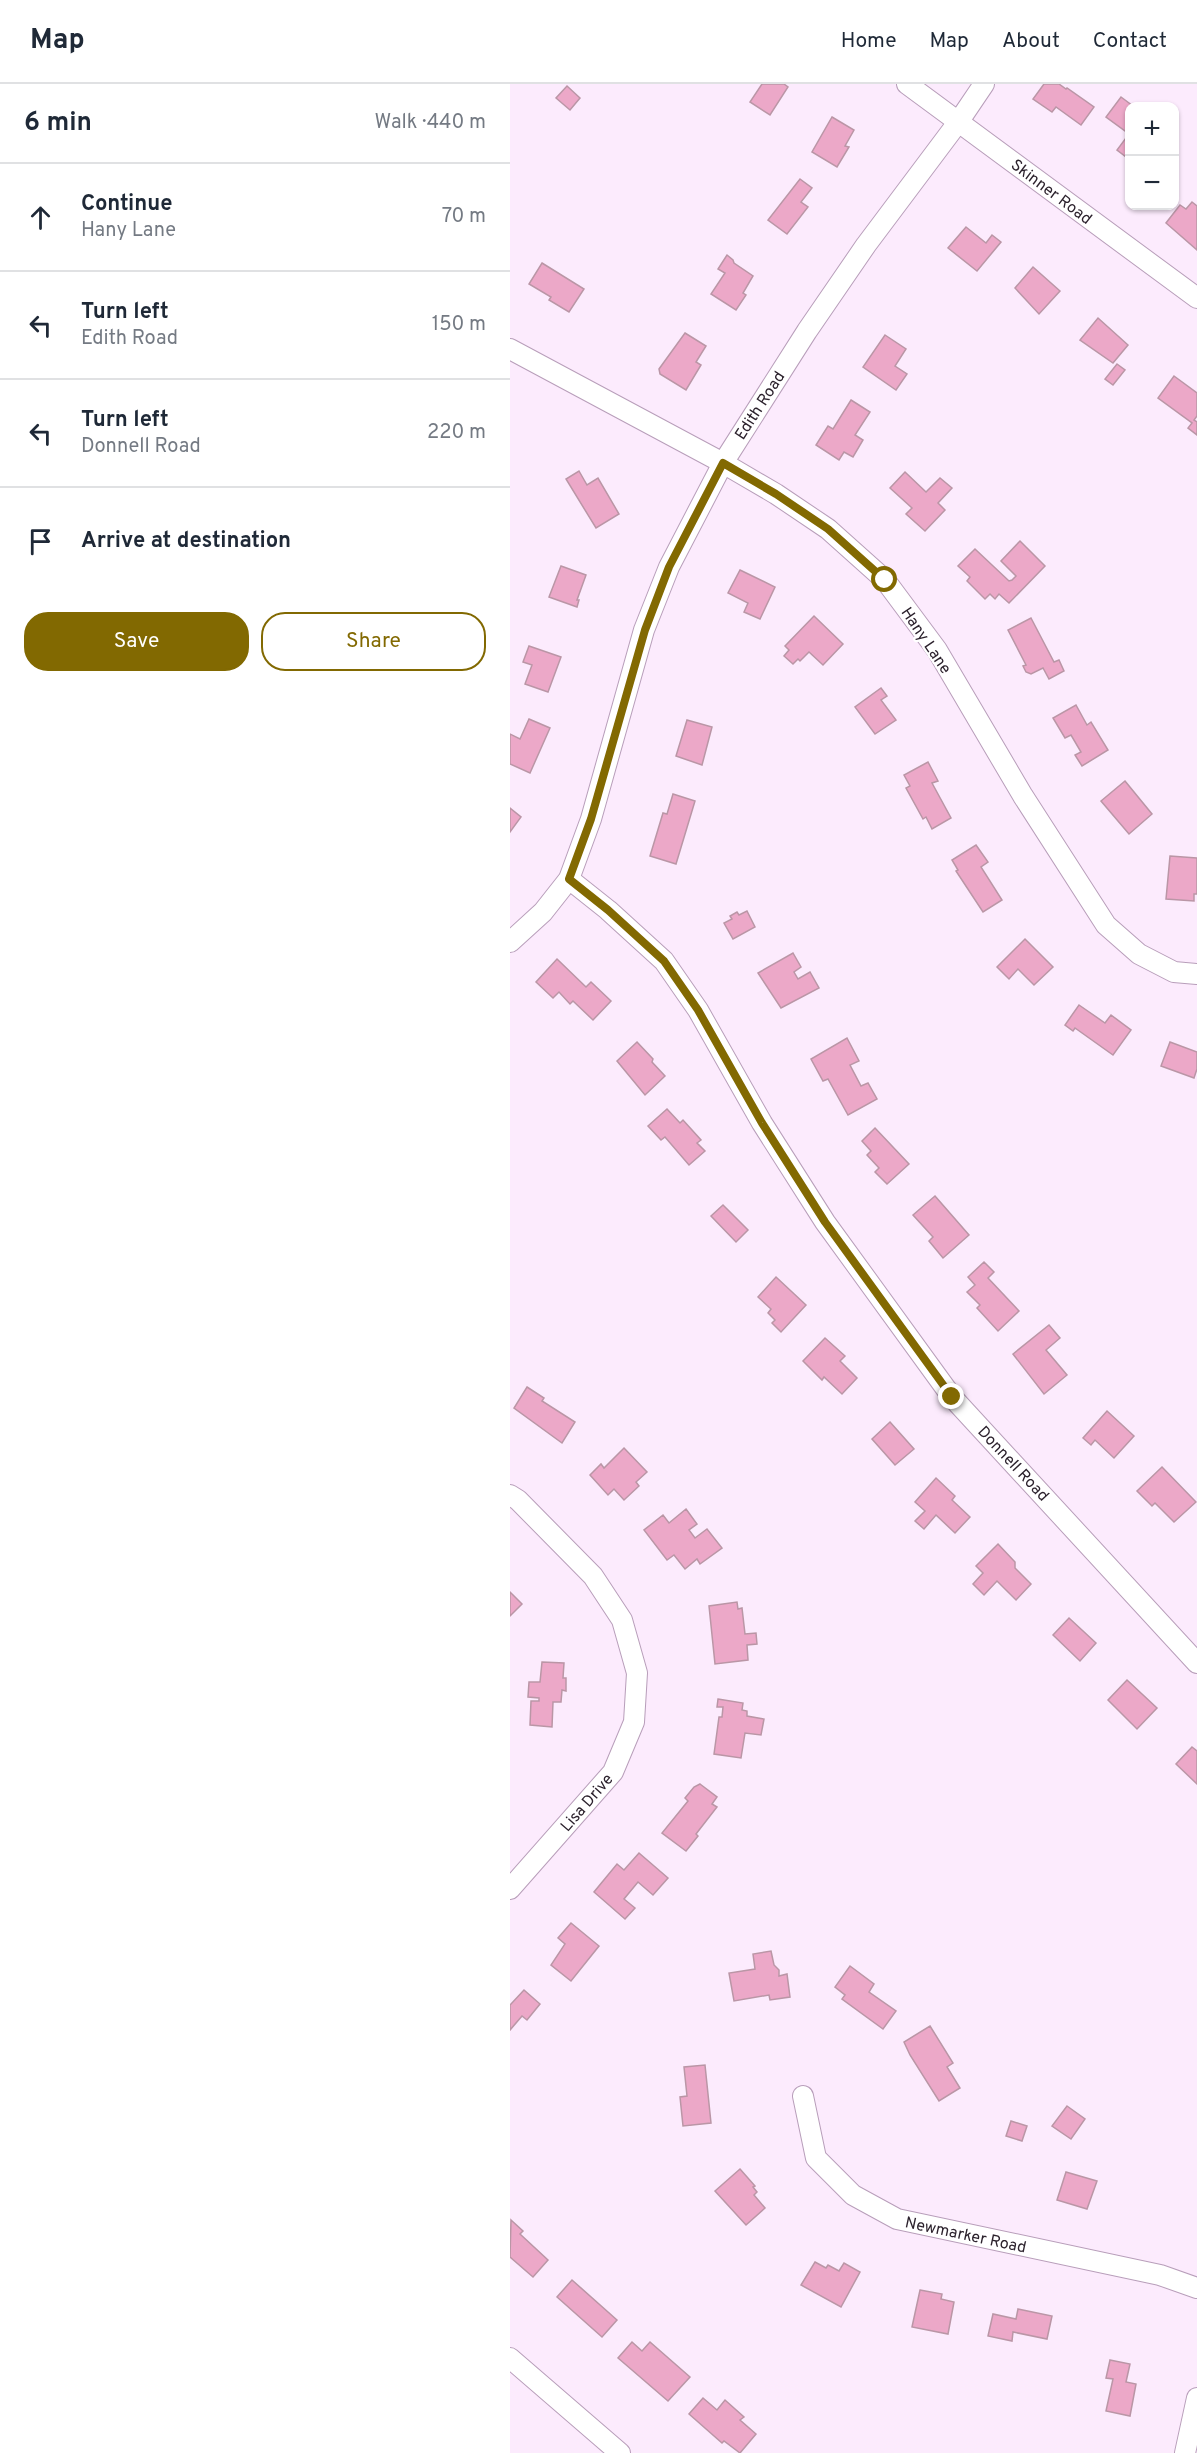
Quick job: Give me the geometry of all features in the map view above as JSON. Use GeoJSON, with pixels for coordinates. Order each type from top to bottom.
{"type":"FeatureCollection","features":[{"type":"Feature","properties":{"kind":"street","name":"Skinner Road"},"geometry":{"type":"LineString","coordinates":[[907,84],[1197,298]]}},
{"type":"Feature","properties":{"kind":"street","name":"Edith Road"},"geometry":{"type":"LineString","coordinates":[[510,942],[543,912],[569,879],[591,819],[645,630],[669,567],[723,463],[777,376],[866,245],[984,84]]}},
{"type":"Feature","properties":{"kind":"street","name":"Hany Lane"},"geometry":{"type":"LineString","coordinates":[[510,349],[723,463],[776,494],[828,529],[885,580],[936,650],[1023,796],[1106,925],[1139,954],[1174,972],[1197,974]]}},
{"type":"Feature","properties":{"kind":"street","name":"Donnell Road"},"geometry":{"type":"LineString","coordinates":[[569,879],[608,910],[664,961],[698,1010],[762,1123],[825,1222],[952,1397],[1197,1663]]}},
{"type":"Feature","properties":{"kind":"street","name":"Lisa Drive"},"geometry":{"type":"LineString","coordinates":[[510,1495],[518,1500],[593,1576],[622,1620],[637,1673],[634,1722],[613,1772],[510,1889]]}},
{"type":"Feature","properties":{"kind":"street","name":"Newmarker Road"},"geometry":{"type":"LineString","coordinates":[[803,2096],[816,2158],[853,2195],[897,2219],[1160,2275],[1197,2288]]}},
{"type":"Feature","properties":{"kind":"street"},"geometry":{"type":"LineString","coordinates":[[510,2358],[620,2453]]}},
{"type":"Feature","properties":{"kind":"street"},"geometry":{"type":"LineString","coordinates":[[1185,2453],[1197,2398]]}},
{"type":"Feature","properties":{"kind":"building"},"geometry":{"type":"Polygon","coordinates":[[[762,84],[784,84],[788,87],[770,115],[750,102],[762,84]]]}},
{"type":"Feature","properties":{"kind":"building"},"geometry":{"type":"Polygon","coordinates":[[[1044,84],[1059,84],[1094,107],[1081,125],[1056,107],[1052,112],[1033,99],[1044,84]]]}},
{"type":"Feature","properties":{"kind":"building"},"geometry":{"type":"Polygon","coordinates":[[[567,86],[580,98],[570,110],[556,98],[567,86]]]}},
{"type":"Feature","properties":{"kind":"building"},"geometry":{"type":"Polygon","coordinates":[[[1121,97],[1128,102],[1125,102],[1125,131],[1106,117],[1121,97]]]}},
{"type":"Feature","properties":{"kind":"building"},"geometry":{"type":"Polygon","coordinates":[[[832,117],[854,130],[845,146],[849,147],[837,167],[812,152],[832,117]]]}},
{"type":"Feature","properties":{"kind":"building"},"geometry":{"type":"Polygon","coordinates":[[[1125,139],[1125,156],[1117,150],[1125,139]]]}},
{"type":"Feature","properties":{"kind":"building"},"geometry":{"type":"Polygon","coordinates":[[[800,179],[812,188],[801,202],[808,207],[787,234],[768,220],[800,179]]]}},
{"type":"Feature","properties":{"kind":"building"},"geometry":{"type":"Polygon","coordinates":[[[1192,202],[1197,206],[1197,250],[1166,223],[1176,210],[1179,210],[1180,205],[1186,209],[1192,202]]]}},
{"type":"Feature","properties":{"kind":"building"},"geometry":{"type":"Polygon","coordinates":[[[966,227],[986,243],[992,235],[1001,242],[977,271],[948,248],[966,227]]]}},
{"type":"Feature","properties":{"kind":"building"},"geometry":{"type":"Polygon","coordinates":[[[727,255],[734,263],[753,276],[743,293],[746,295],[736,310],[711,294],[725,273],[718,269],[727,255]]]}},
{"type":"Feature","properties":{"kind":"building"},"geometry":{"type":"Polygon","coordinates":[[[542,263],[584,289],[569,312],[549,300],[551,297],[529,284],[542,263]]]}},
{"type":"Feature","properties":{"kind":"building"},"geometry":{"type":"Polygon","coordinates":[[[1033,267],[1060,291],[1039,314],[1015,288],[1033,267]]]}},
{"type":"Feature","properties":{"kind":"building"},"geometry":{"type":"Polygon","coordinates":[[[1098,318],[1128,345],[1113,363],[1080,340],[1098,318]]]}},
{"type":"Feature","properties":{"kind":"building"},"geometry":{"type":"Polygon","coordinates":[[[685,333],[706,346],[696,362],[701,365],[686,390],[660,374],[659,369],[685,333]]]}},
{"type":"Feature","properties":{"kind":"building"},"geometry":{"type":"Polygon","coordinates":[[[885,335],[906,349],[895,366],[907,374],[896,390],[863,367],[885,335]]]}},
{"type":"Feature","properties":{"kind":"building"},"geometry":{"type":"Polygon","coordinates":[[[1117,364],[1125,370],[1113,385],[1105,379],[1117,364]]]}},
{"type":"Feature","properties":{"kind":"building"},"geometry":{"type":"Polygon","coordinates":[[[1174,376],[1197,393],[1197,416],[1194,420],[1197,422],[1197,435],[1188,428],[1192,423],[1158,398],[1174,376]]]}},
{"type":"Feature","properties":{"kind":"building"},"geometry":{"type":"Polygon","coordinates":[[[851,400],[870,412],[855,435],[863,440],[853,457],[844,452],[839,460],[816,445],[828,426],[833,429],[851,400]]]}},
{"type":"Feature","properties":{"kind":"building"},"geometry":{"type":"Polygon","coordinates":[[[579,471],[587,485],[598,478],[619,514],[596,528],[566,479],[579,471]]]}},
{"type":"Feature","properties":{"kind":"building"},"geometry":{"type":"Polygon","coordinates":[[[905,472],[926,492],[940,478],[952,488],[938,503],[945,510],[925,531],[906,514],[912,508],[890,488],[905,472]]]}},
{"type":"Feature","properties":{"kind":"building"},"geometry":{"type":"Polygon","coordinates":[[[1020,541],[1045,566],[1009,603],[999,594],[995,599],[990,594],[985,599],[967,581],[970,577],[958,566],[975,549],[1009,581],[1012,580],[1016,576],[1001,561],[1020,541]]]}},
{"type":"Feature","properties":{"kind":"building"},"geometry":{"type":"Polygon","coordinates":[[[561,566],[586,575],[577,600],[579,600],[577,607],[549,597],[561,566]]]}},
{"type":"Feature","properties":{"kind":"building"},"geometry":{"type":"Polygon","coordinates":[[[740,570],[775,587],[760,619],[744,612],[748,603],[728,593],[740,570]]]}},
{"type":"Feature","properties":{"kind":"building"},"geometry":{"type":"Polygon","coordinates":[[[814,616],[843,644],[823,665],[809,652],[793,664],[784,656],[789,650],[785,646],[814,616]]]}},
{"type":"Feature","properties":{"kind":"building"},"geometry":{"type":"Polygon","coordinates":[[[1031,618],[1054,662],[1059,660],[1064,671],[1049,679],[1043,668],[1031,674],[1026,672],[1023,666],[1026,665],[1008,630],[1031,618]]]}},
{"type":"Feature","properties":{"kind":"building"},"geometry":{"type":"Polygon","coordinates":[[[529,646],[561,657],[548,692],[525,684],[532,665],[523,662],[529,646]]]}},
{"type":"Feature","properties":{"kind":"building"},"geometry":{"type":"Polygon","coordinates":[[[881,688],[887,696],[881,700],[896,720],[875,734],[855,707],[881,688]]]}},
{"type":"Feature","properties":{"kind":"building"},"geometry":{"type":"Polygon","coordinates":[[[1076,705],[1087,725],[1091,722],[1108,750],[1082,766],[1075,755],[1081,752],[1071,735],[1065,738],[1053,718],[1076,705]]]}},
{"type":"Feature","properties":{"kind":"building"},"geometry":{"type":"Polygon","coordinates":[[[529,719],[550,728],[530,773],[510,764],[510,734],[520,739],[529,719]]]}},
{"type":"Feature","properties":{"kind":"building"},"geometry":{"type":"Polygon","coordinates":[[[687,720],[712,727],[702,765],[676,756],[687,720]]]}},
{"type":"Feature","properties":{"kind":"building"},"geometry":{"type":"Polygon","coordinates":[[[928,762],[938,781],[932,783],[951,818],[932,829],[926,817],[923,819],[906,788],[910,786],[904,775],[928,762]]]}},
{"type":"Feature","properties":{"kind":"building"},"geometry":{"type":"Polygon","coordinates":[[[1125,781],[1152,814],[1129,834],[1101,801],[1125,781]]]}},
{"type":"Feature","properties":{"kind":"building"},"geometry":{"type":"Polygon","coordinates":[[[673,794],[695,801],[676,864],[650,856],[663,813],[667,814],[673,794]]]}},
{"type":"Feature","properties":{"kind":"building"},"geometry":{"type":"Polygon","coordinates":[[[510,808],[521,817],[510,832],[510,808]]]}},
{"type":"Feature","properties":{"kind":"building"},"geometry":{"type":"Polygon","coordinates":[[[976,845],[988,862],[981,867],[1002,900],[983,912],[956,871],[958,870],[952,860],[976,845]]]}},
{"type":"Feature","properties":{"kind":"building"},"geometry":{"type":"Polygon","coordinates":[[[1170,856],[1197,858],[1197,894],[1194,894],[1194,901],[1166,899],[1170,856]]]}},
{"type":"Feature","properties":{"kind":"building"},"geometry":{"type":"Polygon","coordinates":[[[747,911],[755,927],[733,939],[724,923],[732,919],[730,916],[737,912],[739,915],[747,911]]]}},
{"type":"Feature","properties":{"kind":"building"},"geometry":{"type":"Polygon","coordinates":[[[1025,939],[1053,967],[1034,985],[1018,969],[1009,979],[997,967],[1025,939]]]}},
{"type":"Feature","properties":{"kind":"building"},"geometry":{"type":"Polygon","coordinates":[[[793,953],[801,967],[794,972],[798,979],[810,972],[819,988],[781,1008],[758,973],[793,953]]]}},
{"type":"Feature","properties":{"kind":"building"},"geometry":{"type":"Polygon","coordinates":[[[557,959],[586,987],[591,982],[611,1001],[593,1020],[573,1001],[570,1004],[559,992],[553,998],[536,982],[557,959]]]}},
{"type":"Feature","properties":{"kind":"building"},"geometry":{"type":"Polygon","coordinates":[[[1079,1005],[1105,1023],[1111,1015],[1131,1030],[1113,1055],[1075,1028],[1073,1031],[1065,1025],[1079,1005]]]}},
{"type":"Feature","properties":{"kind":"building"},"geometry":{"type":"Polygon","coordinates":[[[847,1038],[859,1061],[850,1065],[861,1086],[868,1083],[877,1099],[848,1115],[828,1079],[823,1081],[811,1059],[847,1038]]]}},
{"type":"Feature","properties":{"kind":"building"},"geometry":{"type":"Polygon","coordinates":[[[637,1042],[665,1076],[645,1095],[617,1061],[637,1042]]]}},
{"type":"Feature","properties":{"kind":"building"},"geometry":{"type":"Polygon","coordinates":[[[1170,1042],[1197,1052],[1197,1069],[1194,1078],[1161,1066],[1170,1042]]]}},
{"type":"Feature","properties":{"kind":"building"},"geometry":{"type":"Polygon","coordinates":[[[667,1109],[680,1123],[683,1120],[701,1140],[697,1143],[705,1151],[689,1165],[665,1137],[661,1140],[648,1126],[667,1109]]]}},
{"type":"Feature","properties":{"kind":"building"},"geometry":{"type":"Polygon","coordinates":[[[875,1128],[909,1164],[887,1184],[875,1172],[879,1168],[867,1155],[871,1151],[862,1141],[875,1128]]]}},
{"type":"Feature","properties":{"kind":"building"},"geometry":{"type":"Polygon","coordinates":[[[935,1196],[969,1235],[943,1258],[929,1241],[933,1237],[913,1215],[935,1196]]]}},
{"type":"Feature","properties":{"kind":"building"},"geometry":{"type":"Polygon","coordinates":[[[723,1205],[748,1230],[736,1242],[711,1216],[723,1205]]]}},
{"type":"Feature","properties":{"kind":"building"},"geometry":{"type":"Polygon","coordinates":[[[984,1262],[994,1272],[988,1278],[1019,1311],[998,1331],[977,1308],[980,1305],[967,1292],[975,1285],[968,1277],[984,1262]]]}},
{"type":"Feature","properties":{"kind":"building"},"geometry":{"type":"Polygon","coordinates":[[[776,1277],[806,1305],[781,1332],[772,1323],[775,1320],[768,1313],[771,1309],[758,1297],[776,1277]]]}},
{"type":"Feature","properties":{"kind":"building"},"geometry":{"type":"Polygon","coordinates":[[[1049,1325],[1060,1338],[1046,1350],[1067,1375],[1044,1394],[1013,1354],[1049,1325]]]}},
{"type":"Feature","properties":{"kind":"building"},"geometry":{"type":"Polygon","coordinates":[[[825,1338],[845,1356],[840,1361],[857,1378],[842,1394],[824,1377],[822,1380],[803,1361],[825,1338]]]}},
{"type":"Feature","properties":{"kind":"building"},"geometry":{"type":"Polygon","coordinates":[[[527,1387],[544,1398],[542,1401],[575,1422],[562,1443],[514,1408],[527,1387]]]}},
{"type":"Feature","properties":{"kind":"building"},"geometry":{"type":"Polygon","coordinates":[[[1107,1411],[1134,1436],[1114,1458],[1095,1440],[1091,1445],[1083,1438],[1107,1411]]]}},
{"type":"Feature","properties":{"kind":"building"},"geometry":{"type":"Polygon","coordinates":[[[890,1422],[914,1449],[895,1465],[872,1439],[890,1422]]]}},
{"type":"Feature","properties":{"kind":"building"},"geometry":{"type":"Polygon","coordinates":[[[624,1448],[647,1472],[636,1482],[639,1486],[624,1500],[614,1489],[608,1495],[590,1475],[601,1464],[604,1468],[624,1448]]]}},
{"type":"Feature","properties":{"kind":"building"},"geometry":{"type":"Polygon","coordinates":[[[1162,1467],[1196,1502],[1174,1522],[1155,1503],[1152,1506],[1137,1491],[1162,1467]]]}},
{"type":"Feature","properties":{"kind":"building"},"geometry":{"type":"Polygon","coordinates":[[[936,1478],[955,1496],[952,1500],[970,1517],[955,1533],[936,1515],[924,1529],[915,1521],[925,1511],[915,1502],[936,1478]]]}},
{"type":"Feature","properties":{"kind":"building"},"geometry":{"type":"Polygon","coordinates":[[[686,1509],[697,1524],[689,1530],[695,1538],[707,1529],[722,1548],[700,1564],[697,1559],[685,1569],[674,1555],[667,1560],[644,1530],[663,1515],[669,1523],[686,1509]]]}},
{"type":"Feature","properties":{"kind":"building"},"geometry":{"type":"Polygon","coordinates":[[[998,1544],[1015,1562],[1015,1568],[1031,1584],[1016,1600],[997,1581],[984,1595],[973,1584],[983,1573],[976,1566],[998,1544]]]}},
{"type":"Feature","properties":{"kind":"building"},"geometry":{"type":"Polygon","coordinates":[[[510,1592],[522,1604],[510,1616],[510,1592]]]}},
{"type":"Feature","properties":{"kind":"building"},"geometry":{"type":"Polygon","coordinates":[[[737,1602],[738,1609],[742,1608],[745,1634],[756,1633],[757,1644],[747,1645],[748,1660],[715,1664],[709,1606],[737,1602]]]}},
{"type":"Feature","properties":{"kind":"building"},"geometry":{"type":"Polygon","coordinates":[[[1069,1618],[1096,1643],[1080,1661],[1053,1635],[1069,1618]]]}},
{"type":"Feature","properties":{"kind":"building"},"geometry":{"type":"Polygon","coordinates":[[[542,1662],[564,1663],[563,1678],[566,1678],[566,1691],[562,1690],[561,1702],[553,1702],[552,1727],[530,1725],[531,1701],[539,1701],[539,1698],[528,1697],[529,1682],[540,1682],[542,1662]]]}},
{"type":"Feature","properties":{"kind":"building"},"geometry":{"type":"Polygon","coordinates":[[[1127,1680],[1157,1708],[1137,1729],[1108,1700],[1127,1680]]]}},
{"type":"Feature","properties":{"kind":"building"},"geometry":{"type":"Polygon","coordinates":[[[718,1699],[743,1703],[742,1710],[747,1711],[747,1716],[764,1719],[761,1735],[745,1733],[741,1758],[714,1754],[719,1717],[722,1717],[723,1707],[717,1707],[718,1699]]]}},
{"type":"Feature","properties":{"kind":"building"},"geometry":{"type":"Polygon","coordinates":[[[1192,1747],[1197,1751],[1197,1784],[1176,1764],[1192,1747]]]}},
{"type":"Feature","properties":{"kind":"building"},"geometry":{"type":"Polygon","coordinates":[[[700,1784],[717,1797],[712,1804],[717,1807],[686,1851],[662,1833],[688,1801],[685,1798],[694,1787],[700,1784]]]}},
{"type":"Feature","properties":{"kind":"building"},"geometry":{"type":"Polygon","coordinates":[[[639,1853],[668,1878],[653,1895],[638,1882],[624,1899],[635,1908],[625,1919],[594,1892],[617,1864],[624,1870],[639,1853]]]}},
{"type":"Feature","properties":{"kind":"building"},"geometry":{"type":"Polygon","coordinates":[[[571,1923],[599,1946],[571,1981],[551,1965],[565,1944],[558,1938],[571,1923]]]}},
{"type":"Feature","properties":{"kind":"building"},"geometry":{"type":"Polygon","coordinates":[[[771,1951],[774,1965],[779,1970],[779,1976],[787,1974],[790,1997],[770,2000],[769,1995],[734,2001],[729,1973],[755,1969],[753,1954],[771,1951]]]}},
{"type":"Feature","properties":{"kind":"building"},"geometry":{"type":"Polygon","coordinates":[[[850,1966],[874,1984],[869,1992],[896,2011],[883,2029],[842,1999],[845,1995],[835,1987],[850,1966]]]}},
{"type":"Feature","properties":{"kind":"building"},"geometry":{"type":"Polygon","coordinates":[[[524,1990],[540,2004],[527,2020],[522,2016],[510,2030],[510,2005],[524,1990]]]}},
{"type":"Feature","properties":{"kind":"building"},"geometry":{"type":"Polygon","coordinates":[[[930,2026],[953,2063],[947,2067],[960,2088],[939,2101],[904,2042],[930,2026]]]}},
{"type":"Feature","properties":{"kind":"building"},"geometry":{"type":"Polygon","coordinates":[[[705,2065],[711,2123],[683,2126],[680,2097],[687,2096],[684,2067],[705,2065]]]}},
{"type":"Feature","properties":{"kind":"building"},"geometry":{"type":"Polygon","coordinates":[[[1067,2106],[1085,2119],[1071,2139],[1052,2126],[1067,2106]]]}},
{"type":"Feature","properties":{"kind":"building"},"geometry":{"type":"Polygon","coordinates":[[[1011,2121],[1027,2126],[1022,2141],[1006,2136],[1011,2121]]]}},
{"type":"Feature","properties":{"kind":"building"},"geometry":{"type":"Polygon","coordinates":[[[740,2169],[755,2186],[753,2187],[757,2192],[754,2195],[765,2208],[746,2225],[715,2191],[740,2169]]]}},
{"type":"Feature","properties":{"kind":"building"},"geometry":{"type":"Polygon","coordinates":[[[1066,2172],[1097,2181],[1087,2209],[1057,2200],[1066,2172]]]}},
{"type":"Feature","properties":{"kind":"building"},"geometry":{"type":"Polygon","coordinates":[[[511,2220],[523,2231],[520,2234],[548,2260],[533,2277],[510,2257],[511,2220]]]}},
{"type":"Feature","properties":{"kind":"building"},"geometry":{"type":"Polygon","coordinates":[[[815,2262],[839,2271],[844,2263],[860,2272],[841,2307],[801,2285],[815,2262]]]}},
{"type":"Feature","properties":{"kind":"building"},"geometry":{"type":"Polygon","coordinates":[[[572,2280],[617,2320],[602,2337],[557,2297],[572,2280]]]}},
{"type":"Feature","properties":{"kind":"building"},"geometry":{"type":"Polygon","coordinates":[[[920,2290],[942,2294],[941,2299],[954,2302],[948,2334],[912,2327],[920,2290]]]}},
{"type":"Feature","properties":{"kind":"building"},"geometry":{"type":"Polygon","coordinates":[[[1018,2309],[1052,2316],[1047,2339],[1013,2332],[1012,2341],[988,2336],[993,2314],[1016,2319],[1018,2309]]]}},
{"type":"Feature","properties":{"kind":"building"},"geometry":{"type":"Polygon","coordinates":[[[632,2342],[642,2351],[650,2342],[690,2377],[668,2401],[618,2358],[632,2342]]]}},
{"type":"Feature","properties":{"kind":"building"},"geometry":{"type":"Polygon","coordinates":[[[1110,2360],[1130,2364],[1126,2382],[1136,2384],[1130,2416],[1106,2411],[1113,2379],[1106,2378],[1110,2360]]]}},
{"type":"Feature","properties":{"kind":"building"},"geometry":{"type":"Polygon","coordinates":[[[703,2398],[717,2410],[725,2400],[744,2417],[740,2420],[756,2434],[740,2453],[724,2441],[722,2443],[689,2414],[703,2398]]]}},
{"type":"Feature","properties":{"kind":"route"},"geometry":{"type":"LineString","coordinates":[[885,580],[828,529],[776,494],[723,463],[669,567],[645,630],[591,819],[569,879],[608,910],[664,961],[698,1010],[762,1123],[825,1222],[952,1397]]}}]}
